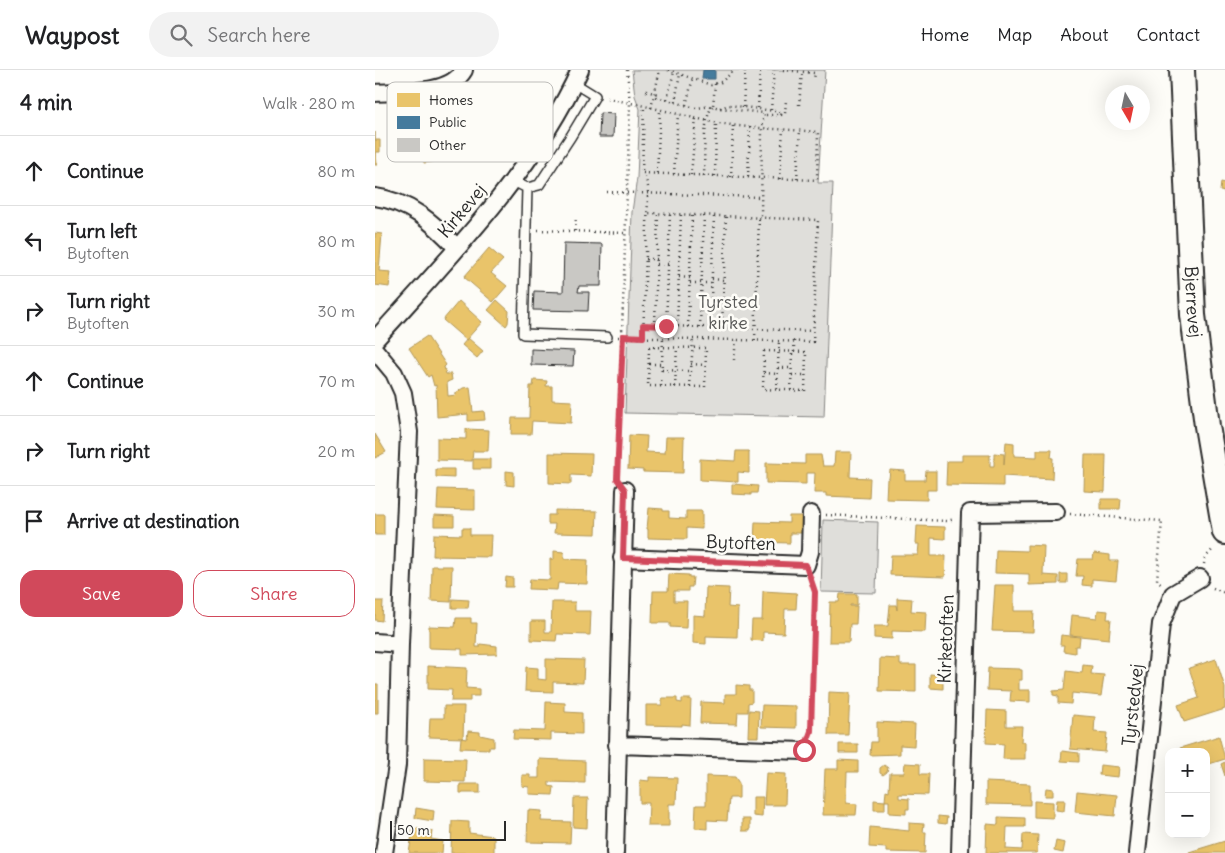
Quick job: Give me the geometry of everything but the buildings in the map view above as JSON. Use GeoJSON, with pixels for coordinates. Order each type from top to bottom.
{"type":"FeatureCollection","features":[{"type":"Feature","properties":{"kind":"street"},"geometry":{"type":"LineString","coordinates":[[451,82],[464,70]]}},
{"type":"Feature","properties":{"kind":"street","name":"Bjerrevej"},"geometry":{"type":"LineString","coordinates":[[1182,70],[1193,315],[1207,426],[1225,532]]}},
{"type":"Feature","properties":{"kind":"street","name":"Kirkevej"},"geometry":{"type":"LineString","coordinates":[[553,120],[577,76]]}},
{"type":"Feature","properties":{"kind":"street","name":"Kirkevej"},"geometry":{"type":"LineString","coordinates":[[375,340],[457,248],[520,184],[531,162]]}},
{"type":"Feature","properties":{"kind":"street"},"geometry":{"type":"LineString","coordinates":[[375,197],[386,198],[413,210],[437,226],[457,248]]}},
{"type":"Feature","properties":{"kind":"street"},"geometry":{"type":"LineString","coordinates":[[375,350],[394,373],[403,393],[409,432],[397,765],[384,853]]}},
{"type":"Feature","properties":{"kind":"street"},"geometry":{"type":"LineString","coordinates":[[615,853],[625,490]]}},
{"type":"Feature","properties":{"kind":"street"},"geometry":{"type":"LineString","coordinates":[[970,512],[1056,512]]}},
{"type":"Feature","properties":{"kind":"street","name":"Kirketoften"},"geometry":{"type":"LineString","coordinates":[[960,853],[970,512]]}},
{"type":"Feature","properties":{"kind":"street"},"geometry":{"type":"LineString","coordinates":[[806,565],[811,552],[811,514]]}},
{"type":"Feature","properties":{"kind":"street","name":"Bytoften"},"geometry":{"type":"LineString","coordinates":[[623,558],[806,565]]}},
{"type":"Feature","properties":{"kind":"street"},"geometry":{"type":"LineString","coordinates":[[1173,594],[1200,578]]}},
{"type":"Feature","properties":{"kind":"street","name":"Tyrstedvej"},"geometry":{"type":"LineString","coordinates":[[1137,853],[1161,624],[1173,594]]}},
{"type":"Feature","properties":{"kind":"street"},"geometry":{"type":"LineString","coordinates":[[375,642],[400,644]]}},
{"type":"Feature","properties":{"kind":"street"},"geometry":{"type":"LineString","coordinates":[[617,744],[804,750]]}},
{"type":"Feature","properties":{"kind":"lane"},"geometry":{"type":"LineString","coordinates":[[577,76],[595,96],[539,185],[520,184],[526,229],[523,334],[607,337]]}},
{"type":"Feature","properties":{"kind":"path"},"geometry":{"type":"LineString","coordinates":[[625,490],[617,479],[628,193],[630,103],[627,70]]}},
{"type":"Feature","properties":{"kind":"path"},"geometry":{"type":"LineString","coordinates":[[651,108],[659,70]]}},
{"type":"Feature","properties":{"kind":"path"},"geometry":{"type":"LineString","coordinates":[[668,70],[711,85],[721,82],[735,70]]}},
{"type":"Feature","properties":{"kind":"path"},"geometry":{"type":"LineString","coordinates":[[743,107],[745,70]]}},
{"type":"Feature","properties":{"kind":"path"},"geometry":{"type":"LineString","coordinates":[[757,109],[760,70]]}},
{"type":"Feature","properties":{"kind":"path"},"geometry":{"type":"LineString","coordinates":[[771,110],[774,70]]}},
{"type":"Feature","properties":{"kind":"path"},"geometry":{"type":"LineString","coordinates":[[783,70],[815,73],[814,79]]}},
{"type":"Feature","properties":{"kind":"path"},"geometry":{"type":"LineString","coordinates":[[799,105],[804,71]]}},
{"type":"Feature","properties":{"kind":"path"},"geometry":{"type":"LineString","coordinates":[[667,100],[674,72]]}},
{"type":"Feature","properties":{"kind":"path"},"geometry":{"type":"LineString","coordinates":[[675,102],[680,74]]}},
{"type":"Feature","properties":{"kind":"path"},"geometry":{"type":"LineString","coordinates":[[686,105],[693,78]]}},
{"type":"Feature","properties":{"kind":"path"},"geometry":{"type":"LineString","coordinates":[[704,176],[707,120],[710,109],[713,106],[715,84]]}},
{"type":"Feature","properties":{"kind":"path"},"geometry":{"type":"LineString","coordinates":[[645,92],[658,94],[657,98],[696,108],[713,106],[764,113],[763,115],[785,114],[786,100]]}},
{"type":"Feature","properties":{"kind":"path"},"geometry":{"type":"LineString","coordinates":[[595,96],[733,125],[818,132],[817,180],[644,173]]}},
{"type":"Feature","properties":{"kind":"path"},"geometry":{"type":"LineString","coordinates":[[719,108],[729,105],[782,112],[781,114]]}},
{"type":"Feature","properties":{"kind":"path"},"geometry":{"type":"LineString","coordinates":[[643,337],[648,194],[644,173],[641,173],[644,106]]}},
{"type":"Feature","properties":{"kind":"path"},"geometry":{"type":"LineString","coordinates":[[657,174],[660,110]]}},
{"type":"Feature","properties":{"kind":"path"},"geometry":{"type":"LineString","coordinates":[[674,174],[678,114]]}},
{"type":"Feature","properties":{"kind":"path"},"geometry":{"type":"LineString","coordinates":[[755,340],[763,115]]}},
{"type":"Feature","properties":{"kind":"path"},"geometry":{"type":"LineString","coordinates":[[691,175],[696,118]]}},
{"type":"Feature","properties":{"kind":"path"},"geometry":{"type":"LineString","coordinates":[[715,176],[716,122]]}},
{"type":"Feature","properties":{"kind":"path"},"geometry":{"type":"LineString","coordinates":[[731,177],[733,125]]}},
{"type":"Feature","properties":{"kind":"path"},"geometry":{"type":"LineString","coordinates":[[748,177],[750,126]]}},
{"type":"Feature","properties":{"kind":"path"},"geometry":{"type":"LineString","coordinates":[[780,179],[783,129]]}},
{"type":"Feature","properties":{"kind":"path"},"geometry":{"type":"LineString","coordinates":[[797,179],[800,130]]}},
{"type":"Feature","properties":{"kind":"path"},"geometry":{"type":"LineString","coordinates":[[607,192],[761,197]]}},
{"type":"Feature","properties":{"kind":"path"},"geometry":{"type":"LineString","coordinates":[[607,337],[813,342],[818,220],[647,212]]}},
{"type":"Feature","properties":{"kind":"path"},"geometry":{"type":"LineString","coordinates":[[655,326],[658,213]]}},
{"type":"Feature","properties":{"kind":"path"},"geometry":{"type":"LineString","coordinates":[[666,326],[670,214]]}},
{"type":"Feature","properties":{"kind":"path"},"geometry":{"type":"LineString","coordinates":[[677,326],[681,214]]}},
{"type":"Feature","properties":{"kind":"path"},"geometry":{"type":"LineString","coordinates":[[688,327],[692,214]]}},
{"type":"Feature","properties":{"kind":"path"},"geometry":{"type":"LineString","coordinates":[[699,327],[704,215]]}},
{"type":"Feature","properties":{"kind":"path"},"geometry":{"type":"LineString","coordinates":[[710,328],[714,216]]}},
{"type":"Feature","properties":{"kind":"path"},"geometry":{"type":"LineString","coordinates":[[722,328],[725,216]]}},
{"type":"Feature","properties":{"kind":"path"},"geometry":{"type":"LineString","coordinates":[[575,218],[575,231]]}},
{"type":"Feature","properties":{"kind":"path"},"geometry":{"type":"LineString","coordinates":[[526,229],[626,233]]}},
{"type":"Feature","properties":{"kind":"path"},"geometry":{"type":"LineString","coordinates":[[645,259],[657,259]]}},
{"type":"Feature","properties":{"kind":"path"},"geometry":{"type":"LineString","coordinates":[[657,264],[668,264]]}},
{"type":"Feature","properties":{"kind":"path"},"geometry":{"type":"LineString","coordinates":[[679,277],[690,278]]}},
{"type":"Feature","properties":{"kind":"path"},"geometry":{"type":"LineString","coordinates":[[690,283],[723,280]]}},
{"type":"Feature","properties":{"kind":"path"},"geometry":{"type":"LineString","coordinates":[[643,325],[813,331]]}},
{"type":"Feature","properties":{"kind":"path"},"geometry":{"type":"LineString","coordinates":[[661,386],[663,338]]}},
{"type":"Feature","properties":{"kind":"path"},"geometry":{"type":"LineString","coordinates":[[690,387],[693,339]]}},
{"type":"Feature","properties":{"kind":"path"},"geometry":{"type":"LineString","coordinates":[[735,360],[736,340]]}},
{"type":"Feature","properties":{"kind":"path"},"geometry":{"type":"LineString","coordinates":[[777,390],[779,341]]}},
{"type":"Feature","properties":{"kind":"path"},"geometry":{"type":"LineString","coordinates":[[791,390],[794,341]]}},
{"type":"Feature","properties":{"kind":"path"},"geometry":{"type":"LineString","coordinates":[[649,347],[663,347],[706,348],[705,387],[648,386],[649,347]]}},
{"type":"Feature","properties":{"kind":"path"},"geometry":{"type":"LineString","coordinates":[[675,386],[677,347]]}},
{"type":"Feature","properties":{"kind":"path"},"geometry":{"type":"LineString","coordinates":[[764,351],[778,351],[806,352],[805,391],[763,389],[764,351]]}},
{"type":"Feature","properties":{"kind":"path"},"geometry":{"type":"LineString","coordinates":[[649,364],[662,364]]}},
{"type":"Feature","properties":{"kind":"path"},"geometry":{"type":"LineString","coordinates":[[691,364],[706,365]]}},
{"type":"Feature","properties":{"kind":"path"},"geometry":{"type":"LineString","coordinates":[[778,368],[792,368]]}},
{"type":"Feature","properties":{"kind":"path"},"geometry":{"type":"LineString","coordinates":[[662,370],[691,371]]}},
{"type":"Feature","properties":{"kind":"path"},"geometry":{"type":"LineString","coordinates":[[763,373],[778,374]]}},
{"type":"Feature","properties":{"kind":"path"},"geometry":{"type":"LineString","coordinates":[[792,375],[806,375]]}},
{"type":"Feature","properties":{"kind":"path"},"geometry":{"type":"LineString","coordinates":[[811,514],[947,521],[970,512]]}},
{"type":"Feature","properties":{"kind":"path"},"geometry":{"type":"LineString","coordinates":[[1056,512],[1162,521],[1157,580],[1173,594]]}},
{"type":"Feature","properties":{"kind":"path"},"geometry":{"type":"LineString","coordinates":[[804,750],[811,731],[815,592],[806,565]]}},
{"type":"Feature","properties":{"kind":"green space","name":"Tyrsted kirke"},"geometry":{"type":"Polygon","coordinates":[[[632,70],[825,70],[818,183],[833,183],[824,417],[625,413],[632,212],[637,178],[640,109],[635,96],[632,70]]]}},
{"type":"Feature","properties":{"kind":"green space"},"geometry":{"type":"Polygon","coordinates":[[[823,520],[878,522],[876,593],[821,592],[823,520]]]}},
{"type":"Feature","properties":{"kind":"route"},"geometry":{"type":"LineString","coordinates":[[666,326],[643,325],[643,337],[623,336],[617,479],[625,490],[623,558],[806,565],[815,592],[811,731],[804,750]]}}]}
